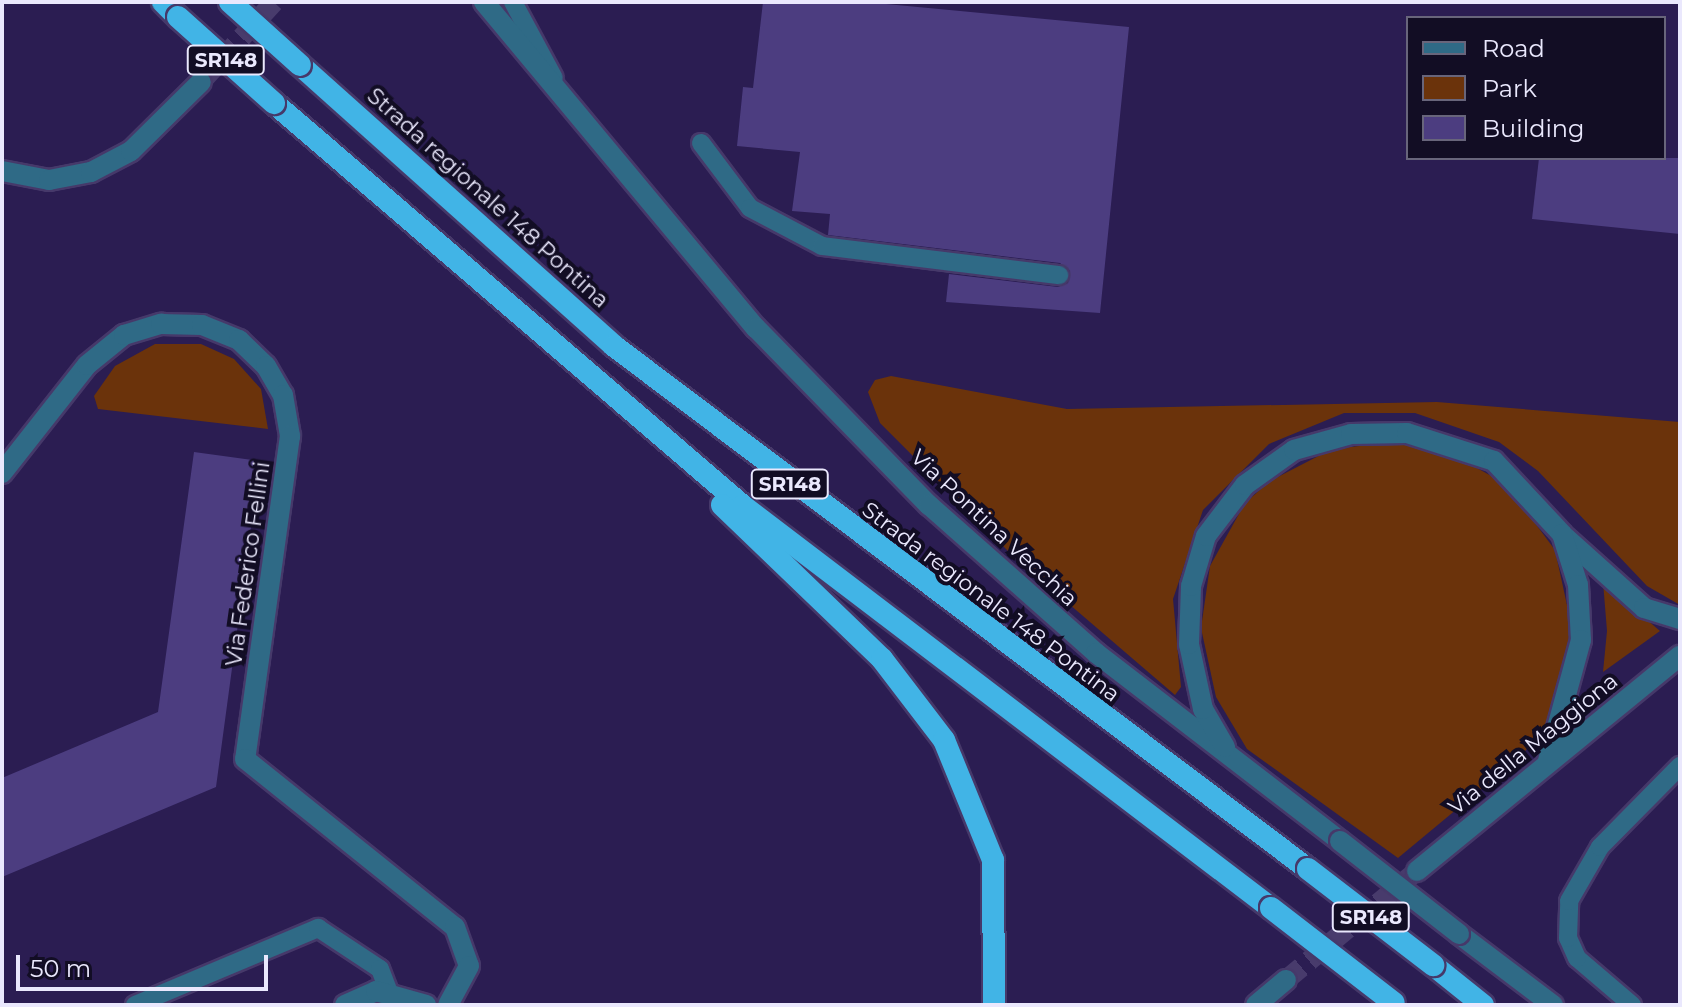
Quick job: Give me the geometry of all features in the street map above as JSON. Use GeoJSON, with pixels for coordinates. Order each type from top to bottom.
{"type":"FeatureCollection","features":[{"type":"Feature","properties":{"kind":"highway","name":"Strada regionale 148 Pontina"},"geometry":{"type":"LineString","coordinates":[[230,2],[625,355],[1308,869],[1483,1005]]}},
{"type":"Feature","properties":{"kind":"highway","name":"SR148"},"geometry":{"type":"LineString","coordinates":[[171,9],[591,380],[754,514],[1395,1004]]}},
{"type":"Feature","properties":{"kind":"highway"},"geometry":{"type":"LineString","coordinates":[[591,380],[854,631],[929,716],[993,860],[994,1005]]}},
{"type":"Feature","properties":{"kind":"street","name":"Via Pontina Vecchia"},"geometry":{"type":"LineString","coordinates":[[484,2],[756,328],[929,505],[1096,653],[1553,1005]]}},
{"type":"Feature","properties":{"kind":"street"},"geometry":{"type":"LineString","coordinates":[[2,171],[49,180],[91,172],[131,151],[201,82]]}},
{"type":"Feature","properties":{"kind":"street","name":"Via Federico Fellini"},"geometry":{"type":"LineString","coordinates":[[2,473],[87,365],[124,335],[161,324],[202,325],[239,340],[266,366],[286,405],[289,444],[245,759],[455,927],[469,966],[448,1005]]}},
{"type":"Feature","properties":{"kind":"street"},"geometry":{"type":"LineString","coordinates":[[1231,757],[1196,688],[1191,586],[1221,511],[1267,467],[1321,439],[1351,434],[1435,439],[1494,461],[1562,534],[1644,608],[1680,619]]}},
{"type":"Feature","properties":{"kind":"street"},"geometry":{"type":"LineString","coordinates":[[1548,761],[1581,640],[1578,585],[1562,534]]}},
{"type":"Feature","properties":{"kind":"street","name":"Via della Maggiona"},"geometry":{"type":"LineString","coordinates":[[1417,871],[1680,656]]}},
{"type":"Feature","properties":{"kind":"street"},"geometry":{"type":"LineString","coordinates":[[1256,1005],[1286,980]]}},
{"type":"Feature","properties":{"kind":"street"},"geometry":{"type":"LineString","coordinates":[[334,1005],[389,992],[426,1005]]}},
{"type":"Feature","properties":{"kind":"lane"},"geometry":{"type":"LineString","coordinates":[[513,2],[563,94]]}},
{"type":"Feature","properties":{"kind":"lane"},"geometry":{"type":"LineString","coordinates":[[701,143],[750,208],[822,246],[1059,275]]}},
{"type":"Feature","properties":{"kind":"lane"},"geometry":{"type":"LineString","coordinates":[[1632,1005],[1577,958],[1567,909],[1600,847],[1680,766]]}},
{"type":"Feature","properties":{"kind":"lane"},"geometry":{"type":"LineString","coordinates":[[135,1005],[318,928],[380,969],[389,992]]}},
{"type":"Feature","properties":{"kind":"green space"},"geometry":{"type":"Polygon","coordinates":[[[155,344],[201,344],[234,359],[261,389],[268,429],[98,409],[94,396],[115,366],[155,344]]]}},
{"type":"Feature","properties":{"kind":"green space"},"geometry":{"type":"Polygon","coordinates":[[[891,376],[1067,409],[1437,402],[1680,422],[1680,605],[1647,586],[1538,471],[1499,442],[1415,413],[1344,413],[1269,444],[1203,510],[1173,599],[1181,687],[1175,695],[1012,555],[880,423],[868,392],[875,380],[891,376]]]}},
{"type":"Feature","properties":{"kind":"green space"},"geometry":{"type":"Polygon","coordinates":[[[1396,442],[1453,455],[1506,484],[1555,550],[1572,628],[1561,695],[1545,726],[1522,755],[1398,858],[1247,749],[1216,697],[1201,628],[1210,566],[1245,503],[1270,481],[1332,449],[1396,442]]]}},
{"type":"Feature","properties":{"kind":"green space"},"geometry":{"type":"Polygon","coordinates":[[[1603,582],[1660,631],[1603,672],[1607,631],[1603,582]]]}},
{"type":"Feature","properties":{"kind":"building"},"geometry":{"type":"Polygon","coordinates":[[[763,2],[865,2],[1129,27],[1100,313],[946,302],[949,274],[1058,287],[1068,283],[1070,271],[1060,263],[828,235],[830,214],[792,211],[800,152],[737,146],[743,87],[753,88],[763,2]]]}},
{"type":"Feature","properties":{"kind":"building"},"geometry":{"type":"Polygon","coordinates":[[[1680,158],[1680,234],[1532,219],[1539,160],[1680,158]]]}},
{"type":"Feature","properties":{"kind":"building"},"geometry":{"type":"Polygon","coordinates":[[[194,452],[260,461],[216,787],[2,877],[2,778],[158,712],[194,452]]]}},
{"type":"Feature","properties":{"kind":"tunnel"},"geometry":{"type":"LineString","coordinates":[[201,82],[274,2]]}},
{"type":"Feature","properties":{"kind":"tunnel"},"geometry":{"type":"LineString","coordinates":[[1286,980],[1417,871]]}}]}
